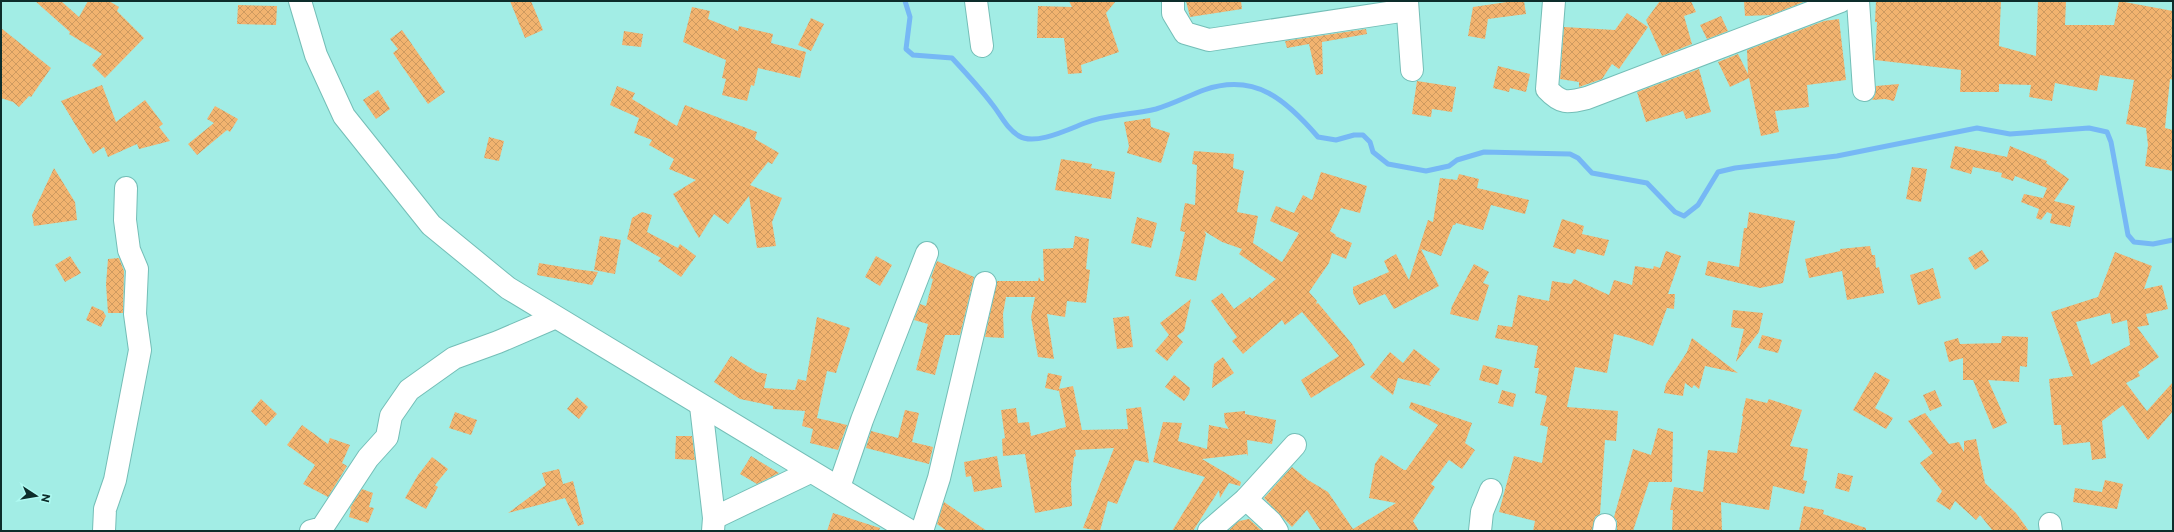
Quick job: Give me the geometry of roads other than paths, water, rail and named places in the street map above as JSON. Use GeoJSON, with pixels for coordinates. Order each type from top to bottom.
{"type":"FeatureCollection","features":[{"type":"Feature","properties":{"kind":"street"},"geometry":{"type":"LineString","coordinates":[[300,1],[316,55],[344,116],[432,224],[508,288],[554,318],[810,472],[839,487],[910,531]]}},
{"type":"Feature","properties":{"kind":"street"},"geometry":{"type":"LineString","coordinates":[[976,1],[982,46]]}},
{"type":"Feature","properties":{"kind":"street"},"geometry":{"type":"LineString","coordinates":[[1173,1],[1173,13],[1186,33],[1209,40],[1407,6],[1412,70]]}},
{"type":"Feature","properties":{"kind":"street"},"geometry":{"type":"LineString","coordinates":[[1554,1],[1547,89],[1555,98],[1568,103],[1587,98],[1841,1]]}},
{"type":"Feature","properties":{"kind":"street"},"geometry":{"type":"LineString","coordinates":[[1858,1],[1864,90]]}},
{"type":"Feature","properties":{"kind":"street"},"geometry":{"type":"LineString","coordinates":[[104,531],[105,509],[115,480],[140,350],[135,314],[137,268],[129,250],[125,220],[126,188]]}},
{"type":"Feature","properties":{"kind":"street"},"geometry":{"type":"LineString","coordinates":[[839,487],[862,420],[927,253]]}},
{"type":"Feature","properties":{"kind":"street"},"geometry":{"type":"LineString","coordinates":[[922,531],[939,478],[985,283]]}},
{"type":"Feature","properties":{"kind":"street"},"geometry":{"type":"LineString","coordinates":[[311,531],[322,528],[364,464],[387,437],[391,416],[409,390],[454,358],[498,342],[554,318]]}},
{"type":"Feature","properties":{"kind":"street"},"geometry":{"type":"LineString","coordinates":[[701,406],[713,525],[810,472]]}},
{"type":"Feature","properties":{"kind":"street"},"geometry":{"type":"LineString","coordinates":[[1209,531],[1246,499],[1295,445]]}},
{"type":"Feature","properties":{"kind":"street"},"geometry":{"type":"LineString","coordinates":[[1480,531],[1482,512],[1491,490]]}},
{"type":"Feature","properties":{"kind":"street"},"geometry":{"type":"LineString","coordinates":[[1246,499],[1271,522],[1277,531]]}},
{"type":"Feature","properties":{"kind":"waterway"},"geometry":{"type":"LineString","coordinates":[[905,1],[910,17],[906,49],[913,55],[952,58],[983,92],[1014,133],[1026,139],[1052,136],[1094,120],[1156,109],[1204,90],[1223,85],[1239,85],[1255,87],[1269,93],[1294,112],[1318,137],[1336,140],[1354,135],[1363,135],[1370,142],[1373,152],[1388,164],[1426,171],[1449,166],[1457,160],[1484,152],[1570,154],[1578,158],[1592,173],[1647,183],[1675,212],[1684,216],[1698,205],[1718,172],[1735,168],[1837,156],[1977,128],[2010,134],[2089,128],[2107,132],[2111,142],[2128,235],[2134,242],[2153,244],[2173,240]]}}]}
